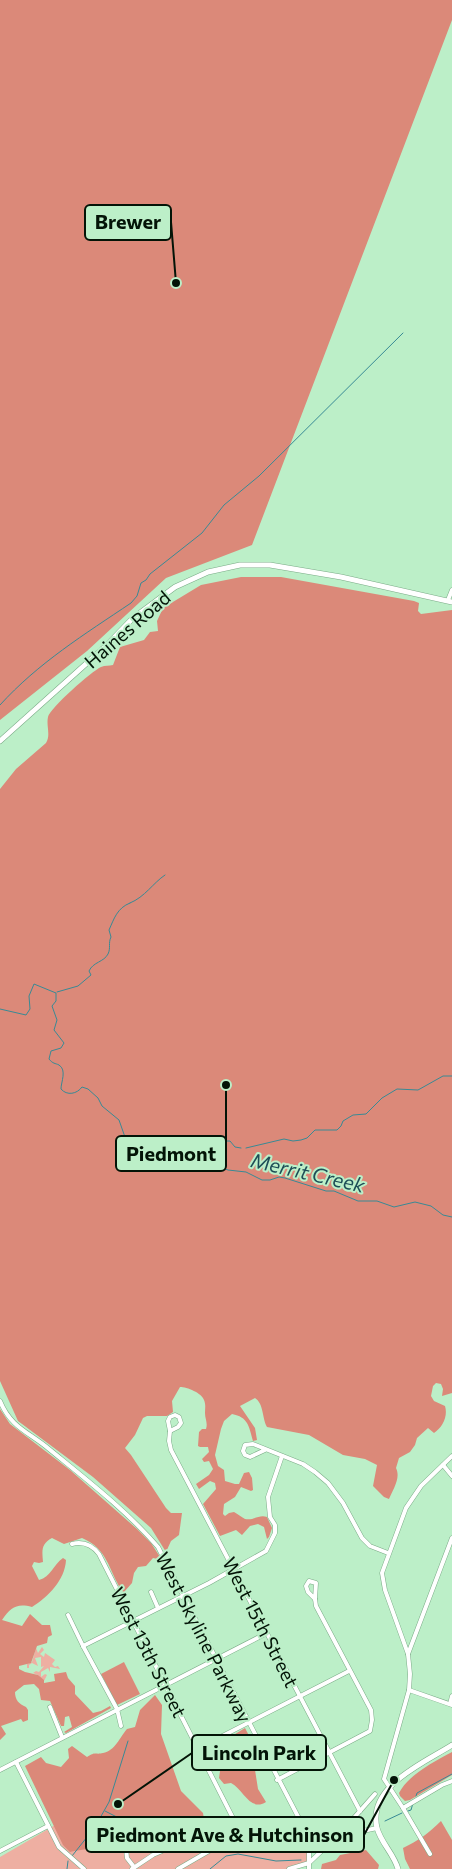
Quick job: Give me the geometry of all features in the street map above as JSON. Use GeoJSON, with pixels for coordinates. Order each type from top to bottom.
{"type":"FeatureCollection","features":[{"type":"Feature","properties":{"kind":"main road","name":"Haines Road"},"geometry":{"type":"LineString","coordinates":[[0,741],[107,645],[132,619],[175,588],[208,572],[240,565],[270,565],[350,579],[450,601]]}},
{"type":"Feature","properties":{"kind":"main road"},"geometry":{"type":"LineString","coordinates":[[398,1869],[377,1828],[379,1803],[389,1786],[452,1745]]}},
{"type":"Feature","properties":{"kind":"street"},"geometry":{"type":"LineString","coordinates":[[450,601],[452,590]]}},
{"type":"Feature","properties":{"kind":"street","name":"West Skyline Parkway"},"geometry":{"type":"LineString","coordinates":[[0,1402],[8,1417],[17,1426],[47,1447],[138,1525],[158,1547],[307,1836],[309,1869]]}},
{"type":"Feature","properties":{"kind":"street","name":"West 15th Street"},"geometry":{"type":"LineString","coordinates":[[170,1431],[169,1441],[171,1450],[360,1811]]}},
{"type":"Feature","properties":{"kind":"street"},"geometry":{"type":"LineString","coordinates":[[265,1450],[250,1457],[244,1454],[243,1451],[245,1445],[250,1443],[315,1472],[328,1484],[343,1503],[362,1538],[370,1546],[388,1554]]}},
{"type":"Feature","properties":{"kind":"street"},"geometry":{"type":"LineString","coordinates":[[83,1646],[234,1570],[266,1551],[275,1533],[270,1517],[268,1497],[282,1456]]}},
{"type":"Feature","properties":{"kind":"street"},"geometry":{"type":"LineString","coordinates":[[430,1854],[384,1779],[409,1690],[408,1654],[385,1590],[382,1573],[406,1508],[421,1486],[452,1456]]}},
{"type":"Feature","properties":{"kind":"street"},"geometry":{"type":"LineString","coordinates":[[443,1465],[452,1476]]}},
{"type":"Feature","properties":{"kind":"street"},"geometry":{"type":"LineString","coordinates":[[408,1654],[452,1538]]}},
{"type":"Feature","properties":{"kind":"street","name":"West 13th Street"},"geometry":{"type":"LineString","coordinates":[[72,1544],[84,1542],[96,1549],[199,1748],[240,1832]]}},
{"type":"Feature","properties":{"kind":"street"},"geometry":{"type":"LineString","coordinates":[[277,1780],[370,1732],[371,1710],[316,1606],[316,1583],[309,1580],[306,1586],[308,1592],[315,1600]]}},
{"type":"Feature","properties":{"kind":"street"},"geometry":{"type":"LineString","coordinates":[[151,1592],[158,1608]]}},
{"type":"Feature","properties":{"kind":"street"},"geometry":{"type":"LineString","coordinates":[[68,1615],[117,1709],[121,1726]]}},
{"type":"Feature","properties":{"kind":"street"},"geometry":{"type":"LineString","coordinates":[[0,1770],[266,1633]]}},
{"type":"Feature","properties":{"kind":"street"},"geometry":{"type":"LineString","coordinates":[[199,1748],[349,1671]]}},
{"type":"Feature","properties":{"kind":"street"},"geometry":{"type":"LineString","coordinates":[[409,1690],[451,1704],[452,1696]]}},
{"type":"Feature","properties":{"kind":"street"},"geometry":{"type":"LineString","coordinates":[[50,1707],[62,1737]]}},
{"type":"Feature","properties":{"kind":"street"},"geometry":{"type":"LineString","coordinates":[[16,1762],[58,1847],[84,1869]]}},
{"type":"Feature","properties":{"kind":"street"},"geometry":{"type":"LineString","coordinates":[[403,1808],[452,1781]]}},
{"type":"Feature","properties":{"kind":"street"},"geometry":{"type":"LineString","coordinates":[[352,1820],[375,1794]]}},
{"type":"Feature","properties":{"kind":"street"},"geometry":{"type":"LineString","coordinates":[[0,1851],[48,1826]]}},
{"type":"Feature","properties":{"kind":"street"},"geometry":{"type":"LineString","coordinates":[[289,1869],[309,1863],[330,1843],[344,1835],[377,1828]]}},
{"type":"Feature","properties":{"kind":"street"},"geometry":{"type":"LineString","coordinates":[[125,1838],[127,1858],[133,1868],[153,1855],[169,1849],[187,1836],[208,1831],[224,1839]]}},
{"type":"Feature","properties":{"kind":"street"},"geometry":{"type":"LineString","coordinates":[[178,1869],[209,1851],[224,1839],[240,1832],[301,1838],[307,1836]]}},
{"type":"Feature","properties":{"kind":"shaded area"},"geometry":{"type":"Polygon","coordinates":[[[0,0],[452,0],[452,20],[252,545],[166,578],[87,651],[0,720],[0,0]]]}},
{"type":"Feature","properties":{"kind":"shaded area"},"geometry":{"type":"Polygon","coordinates":[[[241,577],[281,577],[414,601],[419,603],[418,611],[421,614],[452,610],[452,1393],[442,1396],[443,1389],[441,1384],[436,1383],[433,1386],[431,1396],[434,1401],[445,1406],[446,1414],[444,1421],[434,1433],[428,1428],[417,1438],[410,1452],[399,1458],[396,1468],[398,1476],[389,1499],[384,1497],[373,1486],[377,1465],[365,1459],[343,1455],[309,1435],[267,1427],[260,1404],[255,1398],[240,1406],[255,1428],[257,1440],[253,1441],[245,1420],[232,1414],[224,1421],[215,1455],[218,1466],[224,1470],[225,1481],[239,1484],[244,1473],[249,1472],[252,1478],[253,1490],[241,1487],[235,1497],[224,1504],[223,1514],[225,1516],[234,1512],[245,1519],[261,1516],[267,1517],[272,1528],[267,1539],[264,1527],[258,1524],[250,1526],[242,1535],[236,1530],[220,1536],[203,1504],[216,1489],[215,1483],[210,1481],[199,1489],[196,1484],[209,1475],[213,1469],[209,1461],[204,1462],[202,1459],[209,1452],[208,1447],[198,1446],[199,1432],[207,1427],[205,1402],[203,1397],[197,1393],[180,1387],[172,1401],[173,1412],[167,1416],[147,1416],[143,1418],[135,1435],[125,1448],[166,1508],[171,1513],[182,1513],[179,1535],[171,1541],[166,1552],[151,1528],[93,1477],[18,1421],[0,1381],[0,789],[16,769],[46,743],[50,712],[89,675],[102,666],[113,665],[120,647],[144,640],[150,632],[158,631],[157,621],[163,608],[201,585],[241,577]]]}},
{"type":"Feature","properties":{"kind":"shaded area"},"geometry":{"type":"Polygon","coordinates":[[[0,1409],[10,1424],[70,1470],[137,1529],[151,1543],[162,1560],[153,1558],[146,1566],[138,1567],[134,1573],[132,1583],[124,1592],[117,1583],[107,1560],[91,1543],[82,1538],[64,1544],[52,1538],[44,1545],[43,1562],[34,1562],[32,1566],[39,1580],[49,1574],[63,1558],[66,1560],[63,1574],[50,1593],[38,1603],[32,1607],[15,1607],[2,1620],[22,1626],[30,1614],[42,1625],[50,1625],[52,1635],[48,1637],[47,1643],[37,1646],[31,1663],[19,1666],[19,1669],[38,1675],[44,1680],[44,1683],[55,1681],[54,1674],[66,1672],[68,1678],[75,1686],[75,1694],[93,1713],[110,1706],[111,1708],[66,1733],[64,1732],[72,1727],[69,1716],[65,1717],[64,1726],[61,1726],[50,1701],[41,1700],[39,1689],[34,1684],[24,1685],[15,1692],[15,1695],[21,1705],[28,1710],[28,1720],[23,1722],[21,1719],[1,1726],[6,1734],[0,1740],[0,1409]]]}},
{"type":"Feature","properties":{"kind":"shaded area"},"geometry":{"type":"Polygon","coordinates":[[[42,1647],[44,1650],[40,1654],[44,1657],[45,1653],[55,1660],[52,1664],[60,1669],[50,1667],[50,1672],[48,1668],[41,1672],[41,1677],[45,1674],[47,1675],[44,1681],[33,1673],[39,1672],[44,1666],[41,1667],[41,1657],[35,1658],[38,1666],[32,1663],[27,1668],[27,1664],[32,1662],[36,1648],[38,1653],[42,1647]]]}},
{"type":"Feature","properties":{"kind":"shaded area"},"geometry":{"type":"Polygon","coordinates":[[[124,1662],[140,1694],[117,1705],[101,1674],[124,1662]]]}},
{"type":"Feature","properties":{"kind":"shaded area"},"geometry":{"type":"Polygon","coordinates":[[[155,1695],[162,1705],[161,1734],[181,1791],[203,1813],[205,1825],[173,1836],[138,1828],[134,1831],[114,1832],[100,1843],[70,1852],[63,1845],[25,1766],[41,1757],[46,1763],[61,1767],[69,1758],[68,1749],[72,1746],[87,1757],[111,1750],[127,1729],[135,1727],[140,1710],[155,1695]]]}},
{"type":"Feature","properties":{"kind":"shaded area"},"geometry":{"type":"Polygon","coordinates":[[[245,1728],[260,1757],[260,1764],[255,1770],[258,1789],[266,1802],[260,1804],[251,1802],[236,1786],[231,1783],[224,1784],[219,1778],[221,1764],[228,1755],[227,1742],[232,1736],[245,1728]]]}},
{"type":"Feature","properties":{"kind":"shaded area"},"geometry":{"type":"Polygon","coordinates":[[[452,1752],[452,1775],[410,1800],[405,1801],[400,1796],[399,1793],[403,1786],[415,1774],[452,1752]]]}},
{"type":"Feature","properties":{"kind":"shaded area"},"geometry":{"type":"Polygon","coordinates":[[[131,1781],[169,1849],[184,1838],[208,1831],[224,1839],[307,1836],[309,1863],[287,1869],[0,1869],[0,1857],[131,1781]]]}},
{"type":"Feature","properties":{"kind":"shaded area"},"geometry":{"type":"Polygon","coordinates":[[[441,1821],[452,1840],[452,1869],[410,1869],[405,1859],[403,1848],[414,1843],[441,1821]]]}},
{"type":"Feature","properties":{"kind":"shaded area"},"geometry":{"type":"Polygon","coordinates":[[[366,1850],[379,1865],[378,1869],[321,1869],[322,1864],[336,1860],[340,1855],[366,1850]]]}},
{"type":"Feature","properties":{"kind":"waterway"},"geometry":{"type":"LineString","coordinates":[[0,705],[46,662],[131,603],[137,596],[141,583],[150,574],[202,533],[224,505],[259,476],[403,333]]}},
{"type":"Feature","properties":{"kind":"waterway"},"geometry":{"type":"LineString","coordinates":[[130,903],[140,897],[165,875]]}},
{"type":"Feature","properties":{"kind":"waterway"},"geometry":{"type":"LineString","coordinates":[[57,992],[78,986],[91,975],[89,971],[91,968],[106,957],[109,952],[111,937],[109,930],[116,914],[130,903]]}},
{"type":"Feature","properties":{"kind":"waterway","name":"Merrit Creek"},"geometry":{"type":"LineString","coordinates":[[0,1009],[26,1015],[30,1009],[29,996],[34,984],[56,993],[56,1001],[52,1006],[57,1020],[54,1030],[64,1043],[61,1048],[51,1051],[49,1059],[63,1070],[61,1089],[66,1093],[72,1093],[82,1087],[88,1089],[98,1098],[102,1106],[119,1120],[126,1140],[140,1150],[145,1157],[155,1160],[170,1158],[196,1169],[210,1165],[217,1166],[228,1170],[246,1172],[262,1180],[279,1177],[285,1178],[326,1191],[334,1191],[358,1201],[377,1201],[394,1207],[415,1202],[431,1206],[443,1215],[452,1217]]}},
{"type":"Feature","properties":{"kind":"waterway"},"geometry":{"type":"LineString","coordinates":[[246,1148],[284,1139],[301,1140],[307,1138],[315,1130],[337,1130],[343,1121],[353,1115],[366,1114],[382,1098],[397,1089],[418,1090],[443,1076],[452,1076]]}},
{"type":"Feature","properties":{"kind":"waterway"},"geometry":{"type":"LineString","coordinates":[[201,1168],[200,1158],[208,1150],[212,1151],[227,1141],[230,1141],[235,1147],[241,1148]]}},
{"type":"Feature","properties":{"kind":"waterway"},"geometry":{"type":"LineString","coordinates":[[72,1856],[95,1827],[109,1802],[128,1741]]}},
{"type":"Feature","properties":{"kind":"waterway"},"geometry":{"type":"LineString","coordinates":[[416,1796],[417,1793],[452,1774]]}},
{"type":"Feature","properties":{"kind":"waterway"},"geometry":{"type":"LineString","coordinates":[[408,1811],[411,1810],[413,1803]]}},
{"type":"Feature","properties":{"kind":"waterway"},"geometry":{"type":"LineString","coordinates":[[105,1811],[154,1836],[173,1836]]}},
{"type":"Feature","properties":{"kind":"waterway"},"geometry":{"type":"LineString","coordinates":[[385,1821],[402,1813]]}},
{"type":"Feature","properties":{"kind":"waterway"},"geometry":{"type":"LineString","coordinates":[[210,1869],[226,1856],[238,1854],[276,1861],[301,1860]]}},
{"type":"Feature","properties":{"kind":"waterway"},"geometry":{"type":"LineString","coordinates":[[67,1869],[68,1861]]}},
{"type":"Feature","properties":{"kind":"place","name":"Brewer"},"geometry":{"type":"Point","coordinates":[176,283]}},
{"type":"Feature","properties":{"kind":"place","name":"Piedmont"},"geometry":{"type":"Point","coordinates":[226,1085]}},
{"type":"Feature","properties":{"kind":"place","name":"Piedmont Ave & Hutchinson"},"geometry":{"type":"Point","coordinates":[394,1780]}},
{"type":"Feature","properties":{"kind":"place","name":"Lincoln Park"},"geometry":{"type":"Point","coordinates":[118,1804]}}]}
